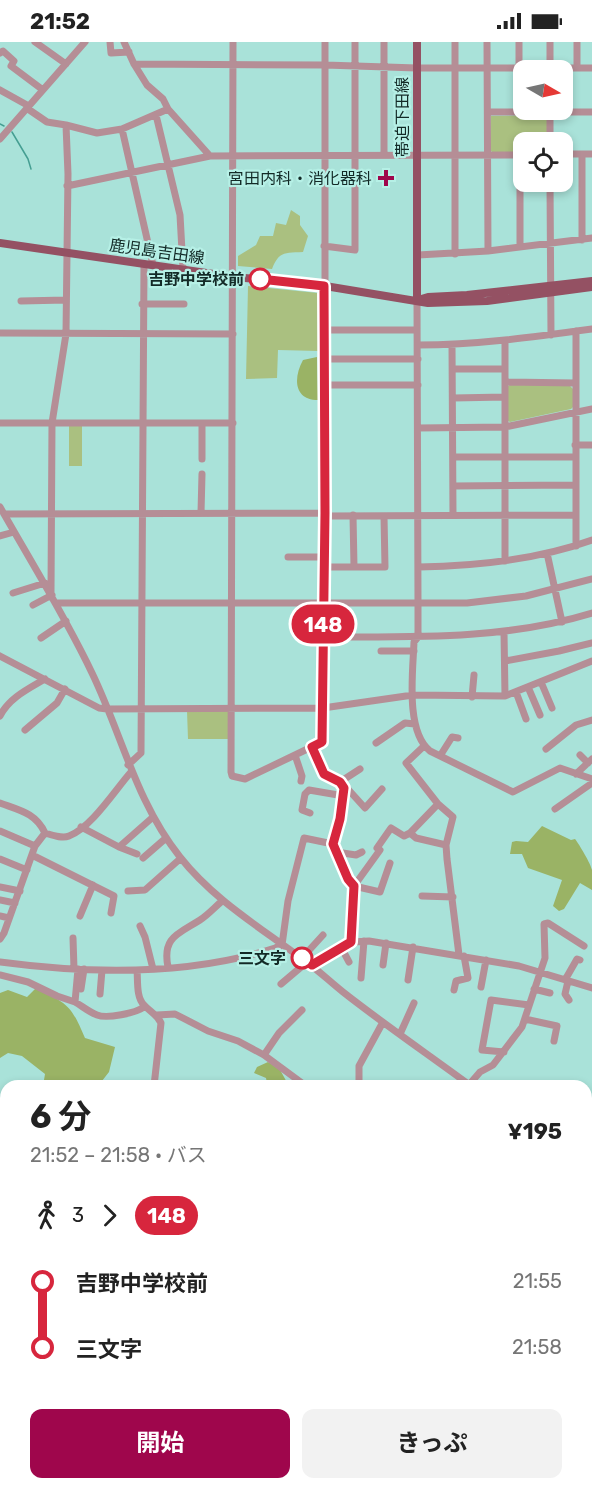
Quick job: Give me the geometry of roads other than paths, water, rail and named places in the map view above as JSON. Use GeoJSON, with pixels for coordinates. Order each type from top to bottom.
{"type":"FeatureCollection","features":[{"type":"Feature","properties":{"kind":"main road","name":"帯迫下田線"},"geometry":{"type":"LineString","coordinates":[[417,42],[417,300]]}},
{"type":"Feature","properties":{"kind":"main road","name":"鹿児島吉田線"},"geometry":{"type":"LineString","coordinates":[[0,243],[234,277],[324,286],[417,300],[428,297],[592,287]]}},
{"type":"Feature","properties":{"kind":"main road","name":"鹿児島吉田線"},"geometry":{"type":"LineString","coordinates":[[551,289],[592,281]]}},
{"type":"Feature","properties":{"kind":"street"},"geometry":{"type":"LineString","coordinates":[[35,42],[66,64]]}},
{"type":"Feature","properties":{"kind":"street"},"geometry":{"type":"LineString","coordinates":[[0,139],[85,42]]}},
{"type":"Feature","properties":{"kind":"street"},"geometry":{"type":"LineString","coordinates":[[110,42],[111,53],[129,52]]}},
{"type":"Feature","properties":{"kind":"street"},"geometry":{"type":"LineString","coordinates":[[124,42],[147,85],[162,99],[168,109],[210,156]]}},
{"type":"Feature","properties":{"kind":"street"},"geometry":{"type":"LineString","coordinates":[[233,42],[232,776],[245,779],[322,742],[325,514],[325,42]]}},
{"type":"Feature","properties":{"kind":"street"},"geometry":{"type":"LineString","coordinates":[[324,246],[355,250],[355,42]]}},
{"type":"Feature","properties":{"kind":"street"},"geometry":{"type":"LineString","coordinates":[[384,42],[384,154]]}},
{"type":"Feature","properties":{"kind":"street"},"geometry":{"type":"LineString","coordinates":[[455,42],[455,254]]}},
{"type":"Feature","properties":{"kind":"street"},"geometry":{"type":"LineString","coordinates":[[488,42],[488,251]]}},
{"type":"Feature","properties":{"kind":"street"},"geometry":{"type":"LineString","coordinates":[[519,42],[519,60]]}},
{"type":"Feature","properties":{"kind":"street"},"geometry":{"type":"LineString","coordinates":[[550,42],[550,60]]}},
{"type":"Feature","properties":{"kind":"street"},"geometry":{"type":"LineString","coordinates":[[577,42],[577,68]]}},
{"type":"Feature","properties":{"kind":"street"},"geometry":{"type":"LineString","coordinates":[[0,52],[3,51],[14,61],[10,66],[44,90]]}},
{"type":"Feature","properties":{"kind":"street"},"geometry":{"type":"LineString","coordinates":[[134,64],[513,68]]}},
{"type":"Feature","properties":{"kind":"street"},"geometry":{"type":"LineString","coordinates":[[573,68],[592,68]]}},
{"type":"Feature","properties":{"kind":"street"},"geometry":{"type":"LineString","coordinates":[[0,90],[27,105],[28,109],[47,122],[97,133],[122,129],[168,109]]}},
{"type":"Feature","properties":{"kind":"street"},"geometry":{"type":"LineString","coordinates":[[488,112],[513,112]]}},
{"type":"Feature","properties":{"kind":"street"},"geometry":{"type":"LineString","coordinates":[[573,112],[592,112]]}},
{"type":"Feature","properties":{"kind":"street"},"geometry":{"type":"LineString","coordinates":[[156,115],[180,215],[183,269]]}},
{"type":"Feature","properties":{"kind":"street"},"geometry":{"type":"LineString","coordinates":[[51,595],[52,423],[66,334],[66,125]]}},
{"type":"Feature","properties":{"kind":"street"},"geometry":{"type":"LineString","coordinates":[[45,833],[66,837],[98,813],[141,753],[142,304],[148,264],[122,129]]}},
{"type":"Feature","properties":{"kind":"street"},"geometry":{"type":"LineString","coordinates":[[573,154],[592,154]]}},
{"type":"Feature","properties":{"kind":"street"},"geometry":{"type":"LineString","coordinates":[[582,154],[582,240]]}},
{"type":"Feature","properties":{"kind":"street"},"geometry":{"type":"LineString","coordinates":[[67,186],[210,156],[513,155]]}},
{"type":"Feature","properties":{"kind":"street"},"geometry":{"type":"LineString","coordinates":[[520,247],[521,192]]}},
{"type":"Feature","properties":{"kind":"street"},"geometry":{"type":"LineString","coordinates":[[550,192],[551,335]]}},
{"type":"Feature","properties":{"kind":"street"},"geometry":{"type":"LineString","coordinates":[[418,255],[488,251],[592,238]]}},
{"type":"Feature","properties":{"kind":"street"},"geometry":{"type":"LineString","coordinates":[[21,301],[66,300]]}},
{"type":"Feature","properties":{"kind":"street"},"geometry":{"type":"LineString","coordinates":[[417,300],[419,567],[417,637],[414,642],[415,724],[424,747],[513,792],[560,768],[592,781],[555,809]]}},
{"type":"Feature","properties":{"kind":"street"},"geometry":{"type":"LineString","coordinates":[[142,304],[184,304]]}},
{"type":"Feature","properties":{"kind":"street"},"geometry":{"type":"LineString","coordinates":[[418,345],[452,345],[592,329]]}},
{"type":"Feature","properties":{"kind":"street"},"geometry":{"type":"LineString","coordinates":[[324,330],[417,330]]}},
{"type":"Feature","properties":{"kind":"street"},"geometry":{"type":"LineString","coordinates":[[576,331],[576,546]]}},
{"type":"Feature","properties":{"kind":"street"},"geometry":{"type":"LineString","coordinates":[[0,333],[233,334]]}},
{"type":"Feature","properties":{"kind":"street"},"geometry":{"type":"LineString","coordinates":[[505,340],[505,561]]}},
{"type":"Feature","properties":{"kind":"street"},"geometry":{"type":"LineString","coordinates":[[452,345],[453,516]]}},
{"type":"Feature","properties":{"kind":"street"},"geometry":{"type":"LineString","coordinates":[[324,359],[418,358]]}},
{"type":"Feature","properties":{"kind":"street"},"geometry":{"type":"LineString","coordinates":[[453,369],[505,369]]}},
{"type":"Feature","properties":{"kind":"street"},"geometry":{"type":"LineString","coordinates":[[505,382],[575,383]]}},
{"type":"Feature","properties":{"kind":"street"},"geometry":{"type":"LineString","coordinates":[[325,385],[418,385]]}},
{"type":"Feature","properties":{"kind":"street"},"geometry":{"type":"LineString","coordinates":[[453,398],[505,397]]}},
{"type":"Feature","properties":{"kind":"street"},"geometry":{"type":"LineString","coordinates":[[418,428],[505,427],[592,409]]}},
{"type":"Feature","properties":{"kind":"street"},"geometry":{"type":"LineString","coordinates":[[0,423],[233,423]]}},
{"type":"Feature","properties":{"kind":"street"},"geometry":{"type":"LineString","coordinates":[[202,423],[202,459]]}},
{"type":"Feature","properties":{"kind":"street"},"geometry":{"type":"LineString","coordinates":[[575,446],[592,445]]}},
{"type":"Feature","properties":{"kind":"street"},"geometry":{"type":"LineString","coordinates":[[453,457],[575,456]]}},
{"type":"Feature","properties":{"kind":"street"},"geometry":{"type":"LineString","coordinates":[[201,513],[202,474]]}},
{"type":"Feature","properties":{"kind":"street"},"geometry":{"type":"LineString","coordinates":[[453,486],[575,485]]}},
{"type":"Feature","properties":{"kind":"street"},"geometry":{"type":"LineString","coordinates":[[0,507],[66,621],[93,675],[130,768],[153,817],[181,858],[222,901],[307,962],[344,993],[462,1080]]}},
{"type":"Feature","properties":{"kind":"street"},"geometry":{"type":"LineString","coordinates":[[4,514],[575,515]]}},
{"type":"Feature","properties":{"kind":"street"},"geometry":{"type":"LineString","coordinates":[[353,515],[354,567]]}},
{"type":"Feature","properties":{"kind":"street"},"geometry":{"type":"LineString","coordinates":[[323,567],[385,567],[384,516]]}},
{"type":"Feature","properties":{"kind":"street"},"geometry":{"type":"LineString","coordinates":[[0,536],[14,532]]}},
{"type":"Feature","properties":{"kind":"street"},"geometry":{"type":"LineString","coordinates":[[419,567],[464,566],[505,561],[547,554],[592,540]]}},
{"type":"Feature","properties":{"kind":"street"},"geometry":{"type":"LineString","coordinates":[[547,554],[562,622]]}},
{"type":"Feature","properties":{"kind":"street"},"geometry":{"type":"LineString","coordinates":[[288,557],[323,557]]}},
{"type":"Feature","properties":{"kind":"street"},"geometry":{"type":"LineString","coordinates":[[56,603],[418,604],[502,600],[554,590],[592,579]]}},
{"type":"Feature","properties":{"kind":"street"},"geometry":{"type":"LineString","coordinates":[[12,593],[45,583]]}},
{"type":"Feature","properties":{"kind":"street"},"geometry":{"type":"LineString","coordinates":[[33,605],[51,595]]}},
{"type":"Feature","properties":{"kind":"street"},"geometry":{"type":"LineString","coordinates":[[323,637],[468,636],[562,622],[592,613]]}},
{"type":"Feature","properties":{"kind":"street"},"geometry":{"type":"LineString","coordinates":[[42,638],[66,621]]}},
{"type":"Feature","properties":{"kind":"street"},"geometry":{"type":"LineString","coordinates":[[504,632],[505,696]]}},
{"type":"Feature","properties":{"kind":"street"},"geometry":{"type":"LineString","coordinates":[[504,661],[592,643]]}},
{"type":"Feature","properties":{"kind":"street"},"geometry":{"type":"LineString","coordinates":[[381,651],[414,651]]}},
{"type":"Feature","properties":{"kind":"street"},"geometry":{"type":"LineString","coordinates":[[0,656],[99,708],[107,709],[323,708],[413,695],[505,696],[592,661]]}},
{"type":"Feature","properties":{"kind":"street"},"geometry":{"type":"LineString","coordinates":[[472,697],[474,675]]}},
{"type":"Feature","properties":{"kind":"street"},"geometry":{"type":"LineString","coordinates":[[0,716],[12,700],[45,679]]}},
{"type":"Feature","properties":{"kind":"street"},"geometry":{"type":"LineString","coordinates":[[541,682],[552,708]]}},
{"type":"Feature","properties":{"kind":"street"},"geometry":{"type":"LineString","coordinates":[[528,687],[540,715]]}},
{"type":"Feature","properties":{"kind":"street"},"geometry":{"type":"LineString","coordinates":[[26,730],[57,704],[65,689]]}},
{"type":"Feature","properties":{"kind":"street"},"geometry":{"type":"LineString","coordinates":[[516,692],[526,719]]}},
{"type":"Feature","properties":{"kind":"street"},"geometry":{"type":"LineString","coordinates":[[546,749],[576,725],[592,720]]}},
{"type":"Feature","properties":{"kind":"street"},"geometry":{"type":"LineString","coordinates":[[376,743],[405,723],[415,724]]}},
{"type":"Feature","properties":{"kind":"street"},"geometry":{"type":"LineString","coordinates":[[440,756],[452,737],[458,738]]}},
{"type":"Feature","properties":{"kind":"street"},"geometry":{"type":"LineString","coordinates":[[312,747],[324,774],[346,787],[364,808],[382,789]]}},
{"type":"Feature","properties":{"kind":"street"},"geometry":{"type":"LineString","coordinates":[[424,747],[406,763],[438,804],[453,817],[447,845],[447,859],[462,956],[468,978],[456,981],[454,990]]}},
{"type":"Feature","properties":{"kind":"street"},"geometry":{"type":"LineString","coordinates":[[295,755],[302,776],[301,781]]}},
{"type":"Feature","properties":{"kind":"street"},"geometry":{"type":"LineString","coordinates":[[576,774],[590,761],[580,755]]}},
{"type":"Feature","properties":{"kind":"street"},"geometry":{"type":"LineString","coordinates":[[341,783],[360,769]]}},
{"type":"Feature","properties":{"kind":"street"},"geometry":{"type":"LineString","coordinates":[[341,783],[344,796],[333,844],[348,879],[354,886],[380,892],[390,863]]}},
{"type":"Feature","properties":{"kind":"street"},"geometry":{"type":"LineString","coordinates":[[310,813],[302,810],[304,794],[309,790],[344,796]]}},
{"type":"Feature","properties":{"kind":"street"},"geometry":{"type":"LineString","coordinates":[[0,803],[38,820],[45,833]]}},
{"type":"Feature","properties":{"kind":"street"},"geometry":{"type":"LineString","coordinates":[[351,942],[354,886],[380,850],[377,848],[391,828],[404,836],[410,834],[438,804]]}},
{"type":"Feature","properties":{"kind":"street"},"geometry":{"type":"LineString","coordinates":[[119,847],[153,817]]}},
{"type":"Feature","properties":{"kind":"street"},"geometry":{"type":"LineString","coordinates":[[81,827],[140,856],[166,838]]}},
{"type":"Feature","properties":{"kind":"street"},"geometry":{"type":"LineString","coordinates":[[0,831],[35,846]]}},
{"type":"Feature","properties":{"kind":"street"},"geometry":{"type":"LineString","coordinates":[[2,934],[35,846],[45,833]]}},
{"type":"Feature","properties":{"kind":"street"},"geometry":{"type":"LineString","coordinates":[[410,834],[416,838],[447,845]]}},
{"type":"Feature","properties":{"kind":"street"},"geometry":{"type":"LineString","coordinates":[[282,945],[288,901],[294,886],[304,838],[333,844]]}},
{"type":"Feature","properties":{"kind":"street"},"geometry":{"type":"LineString","coordinates":[[336,852],[356,855],[362,852]]}},
{"type":"Feature","properties":{"kind":"street"},"geometry":{"type":"LineString","coordinates":[[32,855],[114,896],[111,913]]}},
{"type":"Feature","properties":{"kind":"street"},"geometry":{"type":"LineString","coordinates":[[128,891],[145,890],[181,858]]}},
{"type":"Feature","properties":{"kind":"street"},"geometry":{"type":"LineString","coordinates":[[0,859],[27,870]]}},
{"type":"Feature","properties":{"kind":"street"},"geometry":{"type":"LineString","coordinates":[[80,916],[93,885]]}},
{"type":"Feature","properties":{"kind":"street"},"geometry":{"type":"LineString","coordinates":[[0,887],[20,891]]}},
{"type":"Feature","properties":{"kind":"street"},"geometry":{"type":"LineString","coordinates":[[422,896],[453,897]]}},
{"type":"Feature","properties":{"kind":"street"},"geometry":{"type":"LineString","coordinates":[[0,900],[15,903]]}},
{"type":"Feature","properties":{"kind":"street"},"geometry":{"type":"LineString","coordinates":[[168,967],[166,956],[171,939],[203,918],[222,901]]}},
{"type":"Feature","properties":{"kind":"street"},"geometry":{"type":"LineString","coordinates":[[0,916],[9,918]]}},
{"type":"Feature","properties":{"kind":"street"},"geometry":{"type":"LineString","coordinates":[[474,1080],[480,1071],[493,1065],[522,1027],[545,958],[544,924],[548,923],[584,946]]}},
{"type":"Feature","properties":{"kind":"street"},"geometry":{"type":"LineString","coordinates":[[140,926],[153,969]]}},
{"type":"Feature","properties":{"kind":"street"},"geometry":{"type":"LineString","coordinates":[[307,962],[322,935]]}},
{"type":"Feature","properties":{"kind":"street"},"geometry":{"type":"LineString","coordinates":[[73,938],[81,989]]}},
{"type":"Feature","properties":{"kind":"street"},"geometry":{"type":"LineString","coordinates":[[361,978],[364,941]]}},
{"type":"Feature","properties":{"kind":"street"},"geometry":{"type":"LineString","coordinates":[[281,984],[307,962],[351,942],[364,941],[413,947],[519,966],[592,988]]}},
{"type":"Feature","properties":{"kind":"street"},"geometry":{"type":"LineString","coordinates":[[383,965],[386,943]]}},
{"type":"Feature","properties":{"kind":"street"},"geometry":{"type":"LineString","coordinates":[[0,962],[41,967],[137,970],[242,958],[282,945]]}},
{"type":"Feature","properties":{"kind":"street"},"geometry":{"type":"LineString","coordinates":[[341,947],[349,962]]}},
{"type":"Feature","properties":{"kind":"street"},"geometry":{"type":"LineString","coordinates":[[408,980],[413,947]]}},
{"type":"Feature","properties":{"kind":"street"},"geometry":{"type":"LineString","coordinates":[[569,1000],[565,994],[566,980],[573,964],[577,959],[580,960]]}},
{"type":"Feature","properties":{"kind":"street"},"geometry":{"type":"LineString","coordinates":[[481,987],[486,960]]}},
{"type":"Feature","properties":{"kind":"street"},"geometry":{"type":"LineString","coordinates":[[75,1002],[79,969]]}},
{"type":"Feature","properties":{"kind":"street"},"geometry":{"type":"LineString","coordinates":[[100,994],[102,970]]}},
{"type":"Feature","properties":{"kind":"street"},"geometry":{"type":"LineString","coordinates":[[137,970],[140,999],[144,1006],[157,1015],[161,1023],[155,1080]]}},
{"type":"Feature","properties":{"kind":"street"},"geometry":{"type":"LineString","coordinates":[[0,975],[28,982],[75,1002],[100,1016],[138,1011],[144,1006]]}},
{"type":"Feature","properties":{"kind":"street"},"geometry":{"type":"LineString","coordinates":[[534,989],[550,993]]}},
{"type":"Feature","properties":{"kind":"street"},"geometry":{"type":"LineString","coordinates":[[504,1052],[482,1050],[491,1000],[529,1005]]}},
{"type":"Feature","properties":{"kind":"street"},"geometry":{"type":"LineString","coordinates":[[400,1034],[414,1003]]}},
{"type":"Feature","properties":{"kind":"street"},"geometry":{"type":"LineString","coordinates":[[264,1055],[279,1034],[302,1010]]}},
{"type":"Feature","properties":{"kind":"street"},"geometry":{"type":"LineString","coordinates":[[157,1015],[175,1014],[208,1031],[238,1041],[264,1055],[298,1080]]}},
{"type":"Feature","properties":{"kind":"street"},"geometry":{"type":"LineString","coordinates":[[525,1019],[557,1026],[554,1041]]}},
{"type":"Feature","properties":{"kind":"street"},"geometry":{"type":"LineString","coordinates":[[359,1080],[359,1066],[383,1022]]}},
{"type":"Feature","properties":{"kind":"waterway"},"geometry":{"type":"LineString","coordinates":[[0,124],[4,126]]}},
{"type":"Feature","properties":{"kind":"waterway"},"geometry":{"type":"LineString","coordinates":[[12,132],[28,159],[31,169]]}},
{"type":"Feature","properties":{"kind":"place","name":"宮田内科・消化器科"},"geometry":{"type":"Point","coordinates":[386,178]}},
{"type":"Feature","properties":{"kind":"place","name":"吉野中学校前"},"geometry":{"type":"Point","coordinates":[260,279]}},
{"type":"Feature","properties":{"kind":"place","name":"三文字"},"geometry":{"type":"Point","coordinates":[302,958]}}]}
